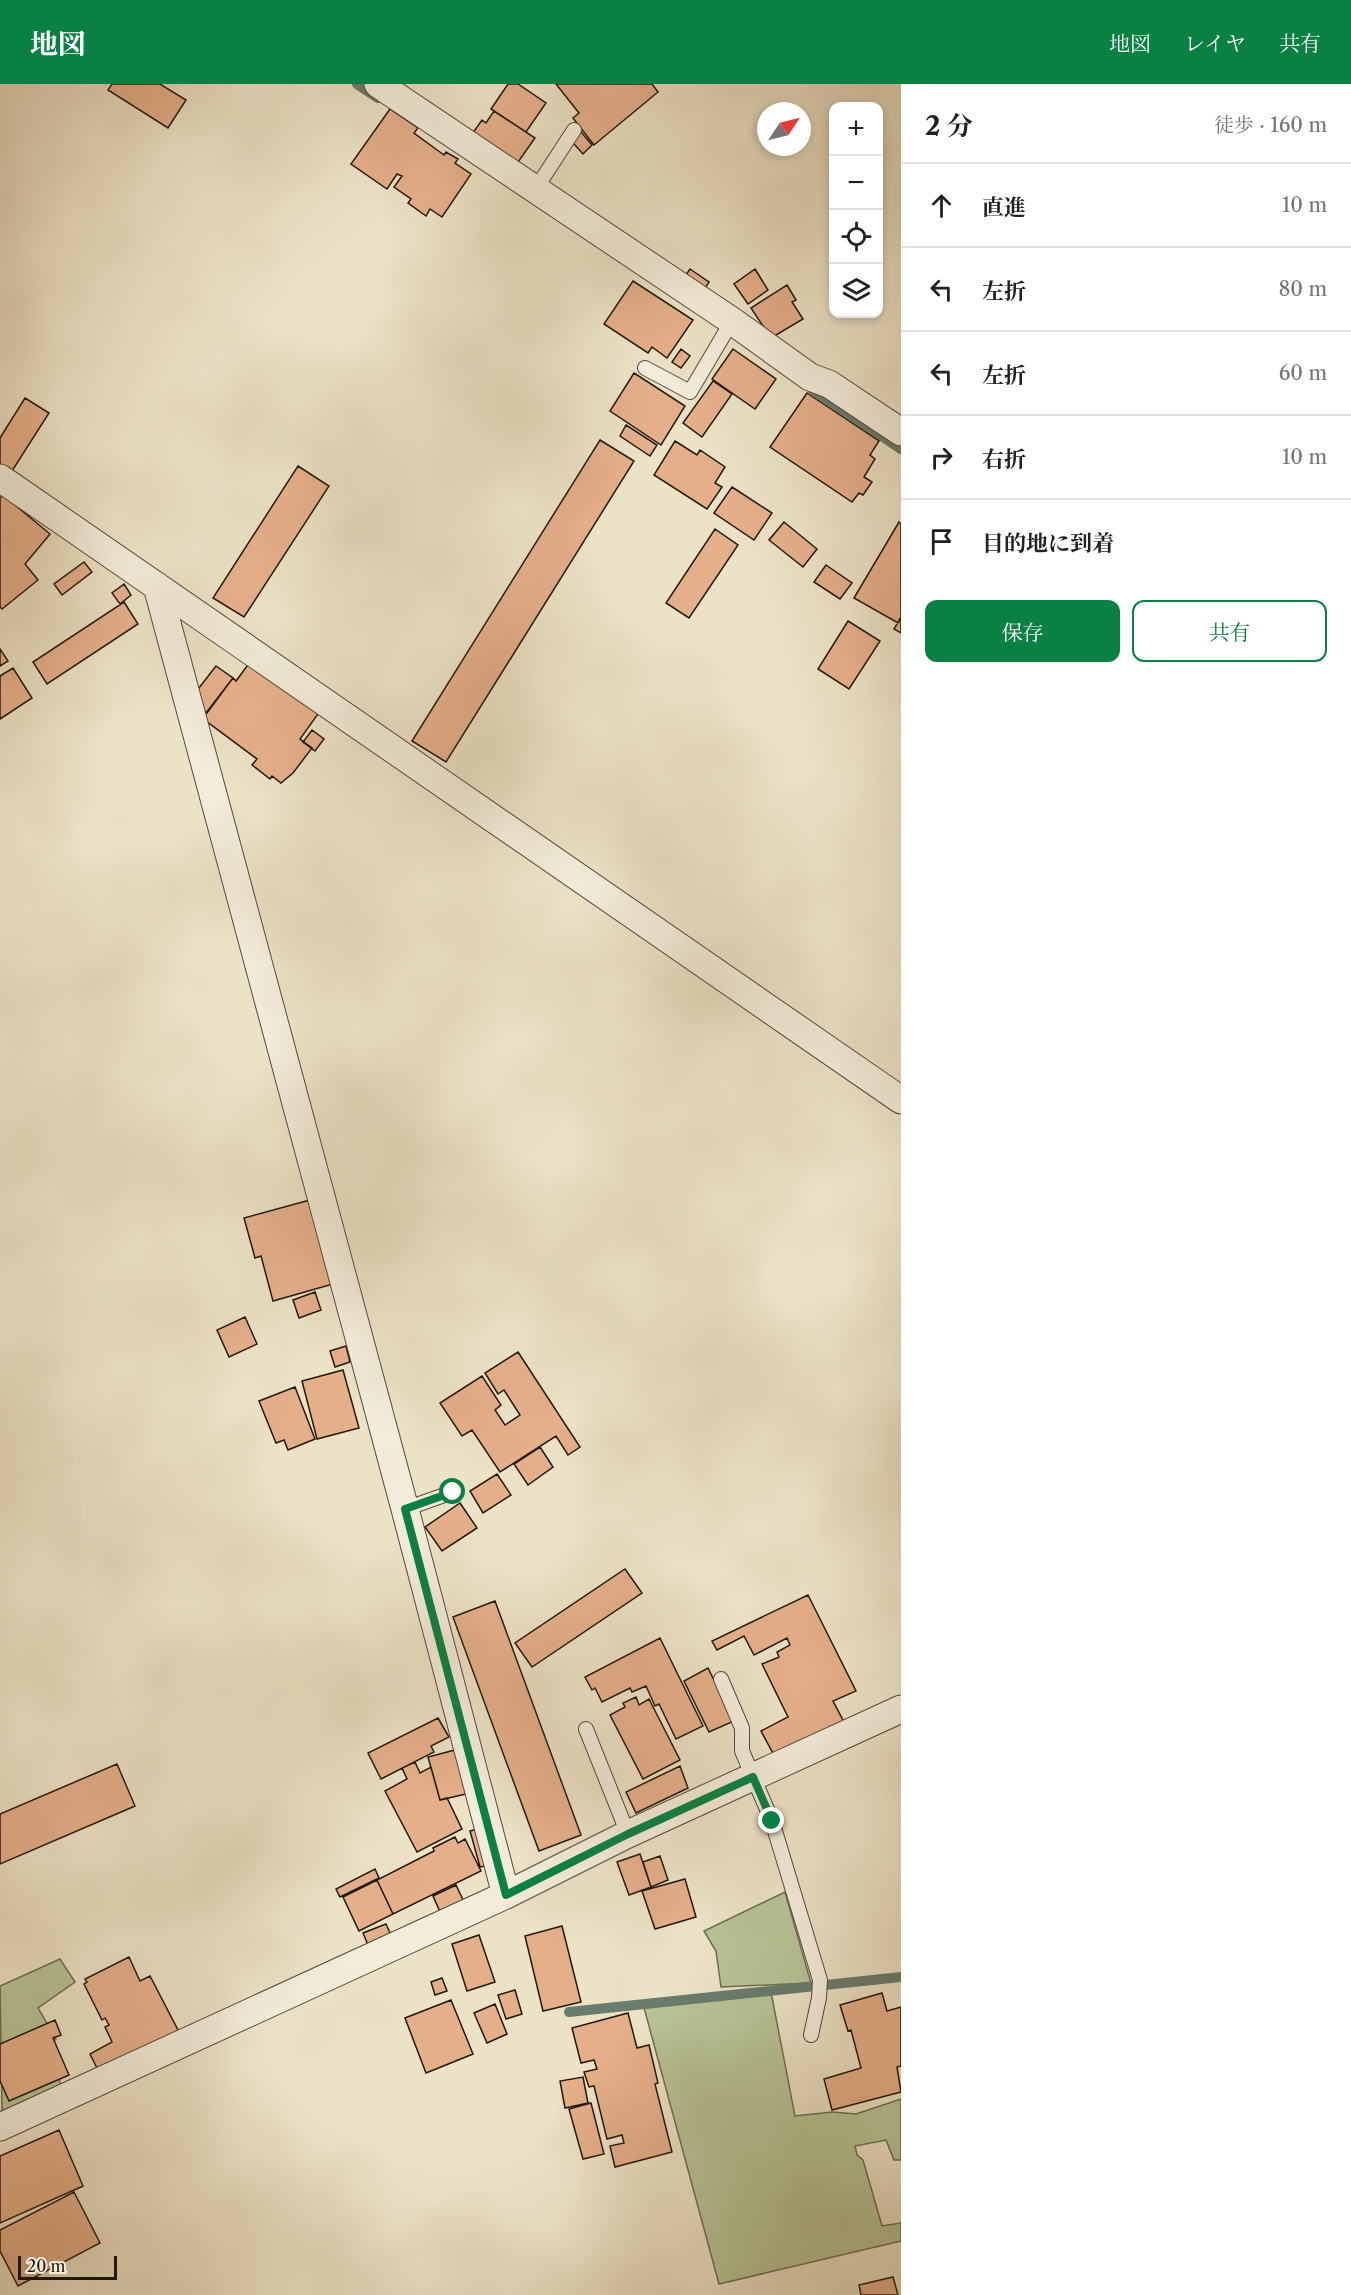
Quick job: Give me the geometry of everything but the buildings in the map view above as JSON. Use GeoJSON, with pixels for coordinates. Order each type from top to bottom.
{"type":"FeatureCollection","features":[{"type":"Feature","properties":{"kind":"street"},"geometry":{"type":"LineString","coordinates":[[378,84],[535,190],[728,328],[810,377],[829,384],[901,432]]}},
{"type":"Feature","properties":{"kind":"street"},"geometry":{"type":"LineString","coordinates":[[0,478],[901,1100]]}},
{"type":"Feature","properties":{"kind":"street"},"geometry":{"type":"LineString","coordinates":[[157,586],[405,1509],[506,1895]]}},
{"type":"Feature","properties":{"kind":"street"},"geometry":{"type":"LineString","coordinates":[[0,2127],[506,1895],[628,1834],[756,1783],[901,1709]]}},
{"type":"Feature","properties":{"kind":"lane"},"geometry":{"type":"LineString","coordinates":[[535,190],[574,130]]}},
{"type":"Feature","properties":{"kind":"lane"},"geometry":{"type":"LineString","coordinates":[[645,368],[690,392],[728,328]]}},
{"type":"Feature","properties":{"kind":"lane"},"geometry":{"type":"LineString","coordinates":[[405,1509],[453,1492]]}},
{"type":"Feature","properties":{"kind":"lane"},"geometry":{"type":"LineString","coordinates":[[721,1679],[742,1728],[742,1750],[772,1821],[820,1985],[811,2035]]}},
{"type":"Feature","properties":{"kind":"lane"},"geometry":{"type":"LineString","coordinates":[[586,1729],[628,1834]]}},
{"type":"Feature","properties":{"kind":"green space"},"geometry":{"type":"Polygon","coordinates":[[[785,1892],[811,1983],[721,1987],[716,1951],[704,1931],[785,1892]]]}},
{"type":"Feature","properties":{"kind":"green space"},"geometry":{"type":"Polygon","coordinates":[[[60,1959],[75,1982],[38,2008],[56,2039],[45,2049],[64,2091],[20,2109],[2,2110],[0,1986],[60,1959]]]}},
{"type":"Feature","properties":{"kind":"green space"},"geometry":{"type":"Polygon","coordinates":[[[771,1992],[795,2116],[832,2112],[856,2114],[901,2099],[901,2160],[894,2160],[886,2140],[855,2146],[857,2155],[863,2160],[882,2226],[901,2223],[901,2241],[719,2284],[643,2004],[771,1992]]]}},
{"type":"Feature","properties":{"kind":"waterway"},"geometry":{"type":"LineString","coordinates":[[357,84],[378,98]]}},
{"type":"Feature","properties":{"kind":"waterway"},"geometry":{"type":"LineString","coordinates":[[812,389],[901,449]]}},
{"type":"Feature","properties":{"kind":"waterway"},"geometry":{"type":"LineString","coordinates":[[569,2012],[901,1977]]}},
{"type":"Feature","properties":{"kind":"route"},"geometry":{"type":"LineString","coordinates":[[453,1492],[405,1509],[506,1895],[628,1834],[753,1777],[772,1821]]}}]}
